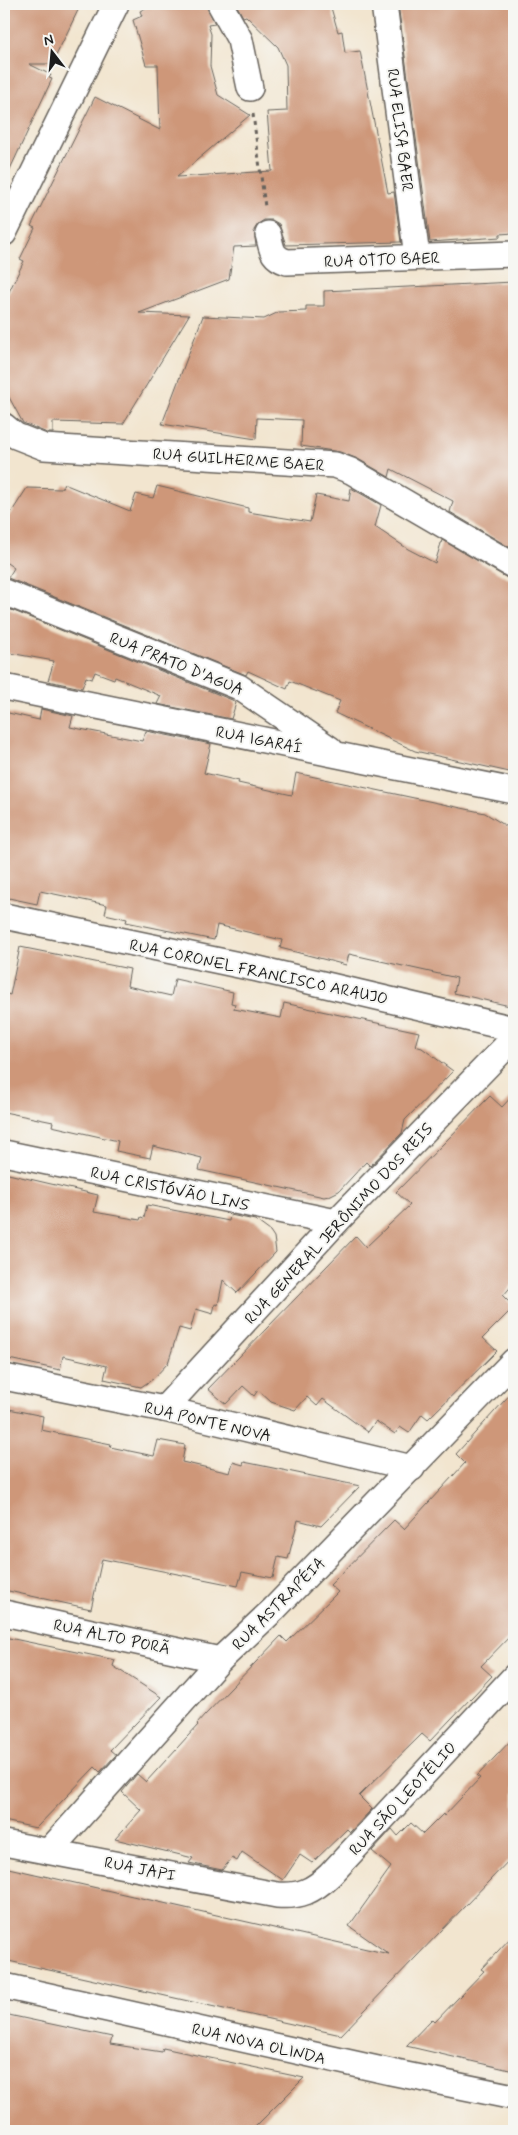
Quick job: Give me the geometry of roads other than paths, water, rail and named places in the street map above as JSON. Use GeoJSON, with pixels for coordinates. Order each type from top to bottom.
{"type":"FeatureCollection","features":[{"type":"Feature","properties":{"kind":"street"},"geometry":{"type":"LineString","coordinates":[[4,233],[116,4]]}},
{"type":"Feature","properties":{"kind":"street"},"geometry":{"type":"LineString","coordinates":[[220,4],[240,40],[250,88]]}},
{"type":"Feature","properties":{"kind":"street","name":"RUA ELISA BAER"},"geometry":{"type":"LineString","coordinates":[[384,4],[417,257]]}},
{"type":"Feature","properties":{"kind":"street","name":"RUA OTTO BAER"},"geometry":{"type":"LineString","coordinates":[[268,234],[272,252],[278,259],[287,262],[514,254]]}},
{"type":"Feature","properties":{"kind":"street","name":"RUA GUILHERME BAER"},"geometry":{"type":"LineString","coordinates":[[4,426],[16,436],[44,448],[335,465],[350,471],[514,566]]}},
{"type":"Feature","properties":{"kind":"street","name":"RUA PRATO D'AGUA"},"geometry":{"type":"LineString","coordinates":[[4,592],[239,687],[339,755]]}},
{"type":"Feature","properties":{"kind":"street","name":"RUA IGARAÍ"},"geometry":{"type":"LineString","coordinates":[[4,687],[514,791]]}},
{"type":"Feature","properties":{"kind":"street","name":"RUA CORONEL FRANCISCO ARAUJO"},"geometry":{"type":"LineString","coordinates":[[4,916],[258,969],[514,1029]]}},
{"type":"Feature","properties":{"kind":"street","name":"RUA GENERAL JERÔNIMO DOS REIS"},"geometry":{"type":"LineString","coordinates":[[164,1409],[336,1222],[514,1038]]}},
{"type":"Feature","properties":{"kind":"street","name":"RUA CRISTÓVÃO LINS"},"geometry":{"type":"LineString","coordinates":[[4,1154],[336,1222]]}},
{"type":"Feature","properties":{"kind":"street","name":"RUA ASTRAPÉIA"},"geometry":{"type":"LineString","coordinates":[[49,1851],[220,1660],[274,1609],[514,1361]]}},
{"type":"Feature","properties":{"kind":"street","name":"RUA PONTE NOVA"},"geometry":{"type":"LineString","coordinates":[[4,1376],[164,1409],[412,1468]]}},
{"type":"Feature","properties":{"kind":"street","name":"RUA ALTO PORÃ"},"geometry":{"type":"LineString","coordinates":[[4,1613],[220,1660]]}},
{"type":"Feature","properties":{"kind":"street","name":"RUA SÃO LEOTÉLIO"},"geometry":{"type":"LineString","coordinates":[[277,1895],[292,1896],[316,1888],[514,1677]]}},
{"type":"Feature","properties":{"kind":"street","name":"RUA JAPI"},"geometry":{"type":"LineString","coordinates":[[4,1842],[277,1895]]}},
{"type":"Feature","properties":{"kind":"street","name":"RUA NOVA OLINDA"},"geometry":{"type":"LineString","coordinates":[[4,1986],[391,2072],[514,2097]]}}]}
